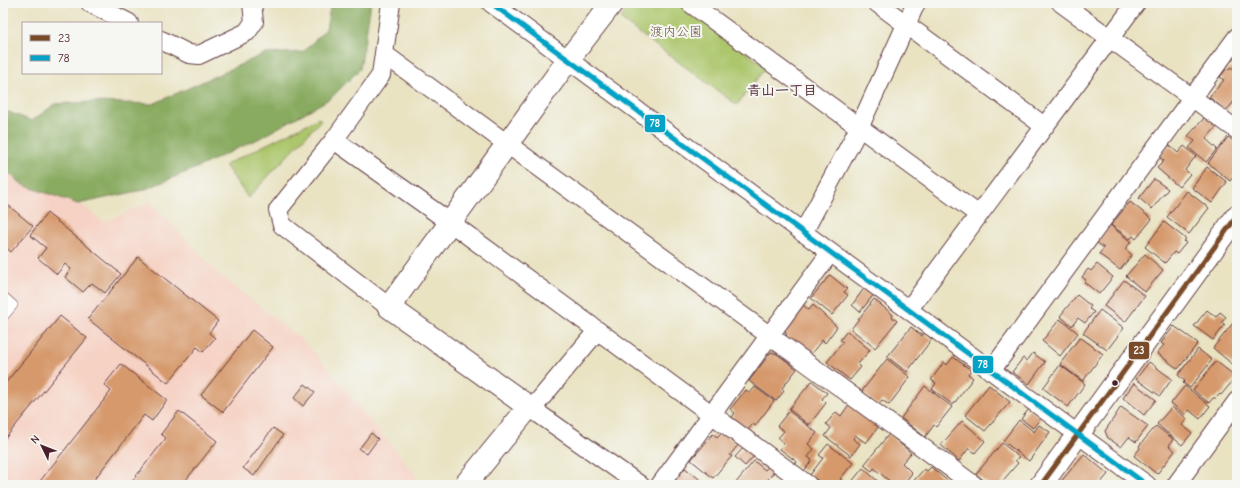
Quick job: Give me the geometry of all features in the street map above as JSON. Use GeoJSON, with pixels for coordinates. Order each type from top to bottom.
{"type":"FeatureCollection","features":[{"type":"Feature","properties":{"kind":"street"},"geometry":{"type":"LineString","coordinates":[[90,3],[127,22]]}},
{"type":"Feature","properties":{"kind":"street"},"geometry":{"type":"LineString","coordinates":[[162,40],[189,54],[199,55],[247,32],[254,22],[252,3]]}},
{"type":"Feature","properties":{"kind":"street"},"geometry":{"type":"LineString","coordinates":[[391,3],[381,75],[334,140],[278,210],[282,225],[389,307],[640,485]]}},
{"type":"Feature","properties":{"kind":"street"},"geometry":{"type":"LineString","coordinates":[[491,3],[830,253],[909,309],[990,371],[1079,433],[1147,485]]}},
{"type":"Feature","properties":{"kind":"street"},"geometry":{"type":"LineString","coordinates":[[389,307],[451,224],[568,60],[612,3]]}},
{"type":"Feature","properties":{"kind":"street"},"geometry":{"type":"LineString","coordinates":[[690,3],[979,215]]}},
{"type":"Feature","properties":{"kind":"street"},"geometry":{"type":"LineString","coordinates":[[878,3],[1044,126]]}},
{"type":"Feature","properties":{"kind":"street"},"geometry":{"type":"LineString","coordinates":[[803,233],[859,128],[916,3]]}},
{"type":"Feature","properties":{"kind":"street"},"geometry":{"type":"LineString","coordinates":[[1061,3],[1237,130]]}},
{"type":"Feature","properties":{"kind":"street"},"geometry":{"type":"LineString","coordinates":[[909,309],[1136,3]]}},
{"type":"Feature","properties":{"kind":"street"},"geometry":{"type":"LineString","coordinates":[[990,371],[1237,37]]}},
{"type":"Feature","properties":{"kind":"street"},"geometry":{"type":"LineString","coordinates":[[384,54],[974,485]]}},
{"type":"Feature","properties":{"kind":"street"},"geometry":{"type":"LineString","coordinates":[[334,140],[808,485]]}},
{"type":"Feature","properties":{"kind":"street"},"geometry":{"type":"LineString","coordinates":[[1040,485],[1237,216]]}},
{"type":"Feature","properties":{"kind":"street"},"geometry":{"type":"LineString","coordinates":[[660,485],[830,253]]}},
{"type":"Feature","properties":{"kind":"street"},"geometry":{"type":"LineString","coordinates":[[468,484],[597,330]]}},
{"type":"Feature","properties":{"kind":"street"},"geometry":{"type":"LineString","coordinates":[[1176,485],[1237,401]]}},
{"type":"Feature","properties":{"kind":"lane"},"geometry":{"type":"LineString","coordinates":[[3,296],[14,304],[3,317]]}},
{"type":"Feature","properties":{"kind":"shaded area"},"geometry":{"type":"Polygon","coordinates":[[[3,143],[104,222],[150,202],[219,274],[308,345],[415,474],[419,485],[3,485],[3,143]]]}},
{"type":"Feature","properties":{"kind":"green space"},"geometry":{"type":"Polygon","coordinates":[[[331,3],[371,3],[360,69],[331,98],[258,139],[194,169],[143,190],[78,204],[23,185],[3,168],[3,110],[32,121],[55,104],[94,102],[153,104],[264,54],[303,52],[326,29],[331,3]]]}},
{"type":"Feature","properties":{"kind":"green space","name":"渡内公園"},"geometry":{"type":"Polygon","coordinates":[[[632,3],[679,3],[766,67],[737,105],[620,19],[632,3]]]}},
{"type":"Feature","properties":{"kind":"green space"},"geometry":{"type":"Polygon","coordinates":[[[319,118],[321,120],[248,198],[225,165],[319,118]]]}},
{"type":"Feature","properties":{"kind":"building"},"geometry":{"type":"Polygon","coordinates":[[[1231,67],[1237,72],[1237,98],[1226,111],[1209,97],[1224,80],[1220,77],[1227,68],[1229,70],[1231,67]]]}},
{"type":"Feature","properties":{"kind":"building"},"geometry":{"type":"Polygon","coordinates":[[[1206,116],[1218,125],[1206,139],[1217,149],[1206,162],[1189,148],[1195,141],[1188,136],[1206,116]]]}},
{"type":"Feature","properties":{"kind":"building"},"geometry":{"type":"Polygon","coordinates":[[[1228,137],[1237,144],[1237,172],[1230,181],[1208,163],[1228,137]]]}},
{"type":"Feature","properties":{"kind":"building"},"geometry":{"type":"Polygon","coordinates":[[[1169,145],[1178,153],[1184,146],[1196,156],[1185,170],[1190,174],[1179,187],[1157,168],[1164,161],[1159,157],[1169,145]]]}},
{"type":"Feature","properties":{"kind":"building"},"geometry":{"type":"Polygon","coordinates":[[[1207,167],[1227,182],[1212,203],[1192,188],[1207,167]]]}},
{"type":"Feature","properties":{"kind":"building"},"geometry":{"type":"Polygon","coordinates":[[[1154,179],[1168,189],[1152,209],[1139,198],[1154,179]]]}},
{"type":"Feature","properties":{"kind":"building"},"geometry":{"type":"Polygon","coordinates":[[[1187,191],[1209,208],[1189,234],[1167,217],[1187,191]]]}},
{"type":"Feature","properties":{"kind":"building"},"geometry":{"type":"Polygon","coordinates":[[[3,201],[33,226],[11,252],[3,245],[3,201]]]}},
{"type":"Feature","properties":{"kind":"building"},"geometry":{"type":"Polygon","coordinates":[[[1130,202],[1152,219],[1136,239],[1133,236],[1130,239],[1111,225],[1130,202]]]}},
{"type":"Feature","properties":{"kind":"building"},"geometry":{"type":"Polygon","coordinates":[[[47,213],[121,274],[105,293],[92,283],[83,292],[65,277],[71,269],[65,264],[57,274],[38,258],[46,248],[30,235],[47,213]]]}},
{"type":"Feature","properties":{"kind":"building"},"geometry":{"type":"Polygon","coordinates":[[[1164,222],[1186,239],[1184,241],[1186,243],[1177,254],[1174,252],[1165,263],[1145,247],[1164,222]]]}},
{"type":"Feature","properties":{"kind":"building"},"geometry":{"type":"Polygon","coordinates":[[[1110,225],[1131,242],[1125,249],[1132,255],[1120,270],[1099,254],[1104,248],[1096,242],[1110,225]]]}},
{"type":"Feature","properties":{"kind":"building"},"geometry":{"type":"Polygon","coordinates":[[[1145,254],[1163,270],[1145,292],[1126,276],[1145,254]]]}},
{"type":"Feature","properties":{"kind":"building"},"geometry":{"type":"Polygon","coordinates":[[[138,257],[218,321],[209,333],[215,338],[203,352],[197,347],[168,383],[88,319],[138,257]]]}},
{"type":"Feature","properties":{"kind":"building"},"geometry":{"type":"Polygon","coordinates":[[[1097,264],[1113,277],[1099,294],[1084,282],[1086,280],[1082,277],[1088,269],[1091,271],[1097,264]]]}},
{"type":"Feature","properties":{"kind":"building"},"geometry":{"type":"Polygon","coordinates":[[[830,275],[847,289],[844,292],[848,295],[832,315],[811,298],[830,275]]]}},
{"type":"Feature","properties":{"kind":"building"},"geometry":{"type":"Polygon","coordinates":[[[1124,280],[1145,296],[1125,322],[1104,306],[1124,280]]]}},
{"type":"Feature","properties":{"kind":"building"},"geometry":{"type":"Polygon","coordinates":[[[865,287],[874,294],[860,312],[852,305],[865,287]]]}},
{"type":"Feature","properties":{"kind":"building"},"geometry":{"type":"Polygon","coordinates":[[[1077,295],[1091,306],[1089,309],[1094,312],[1085,323],[1078,318],[1072,326],[1060,316],[1077,295]]]}},
{"type":"Feature","properties":{"kind":"building"},"geometry":{"type":"Polygon","coordinates":[[[874,299],[893,315],[892,317],[897,321],[875,348],[851,329],[874,299]]]}},
{"type":"Feature","properties":{"kind":"building"},"geometry":{"type":"Polygon","coordinates":[[[803,305],[809,310],[813,305],[837,327],[825,343],[822,340],[810,355],[787,338],[785,329],[803,305]]]}},
{"type":"Feature","properties":{"kind":"building"},"geometry":{"type":"Polygon","coordinates":[[[1100,310],[1124,328],[1107,350],[1083,333],[1100,310]]]}},
{"type":"Feature","properties":{"kind":"building"},"geometry":{"type":"Polygon","coordinates":[[[1207,310],[1216,317],[1220,312],[1226,317],[1222,322],[1225,325],[1213,340],[1194,326],[1207,310]]]}},
{"type":"Feature","properties":{"kind":"building"},"geometry":{"type":"Polygon","coordinates":[[[60,316],[87,338],[3,441],[3,386],[60,316]]]}},
{"type":"Feature","properties":{"kind":"building"},"geometry":{"type":"Polygon","coordinates":[[[1237,318],[1237,358],[1232,364],[1213,348],[1237,318]]]}},
{"type":"Feature","properties":{"kind":"building"},"geometry":{"type":"Polygon","coordinates":[[[1060,319],[1078,333],[1060,356],[1042,341],[1060,319]]]}},
{"type":"Feature","properties":{"kind":"building"},"geometry":{"type":"Polygon","coordinates":[[[1174,326],[1198,343],[1178,369],[1157,353],[1164,345],[1161,343],[1174,326]]]}},
{"type":"Feature","properties":{"kind":"building"},"geometry":{"type":"Polygon","coordinates":[[[911,327],[922,336],[923,332],[932,339],[907,372],[887,357],[911,327]]]}},
{"type":"Feature","properties":{"kind":"building"},"geometry":{"type":"Polygon","coordinates":[[[252,330],[273,347],[223,412],[201,395],[252,330]]]}},
{"type":"Feature","properties":{"kind":"building"},"geometry":{"type":"Polygon","coordinates":[[[847,331],[870,350],[858,364],[861,367],[850,380],[827,362],[843,342],[840,340],[847,331]]]}},
{"type":"Feature","properties":{"kind":"building"},"geometry":{"type":"Polygon","coordinates":[[[1080,337],[1103,354],[1083,381],[1060,364],[1080,337]]]}},
{"type":"Feature","properties":{"kind":"building"},"geometry":{"type":"Polygon","coordinates":[[[1198,349],[1212,360],[1190,388],[1183,383],[1185,381],[1178,375],[1198,349]]]}},
{"type":"Feature","properties":{"kind":"building"},"geometry":{"type":"Polygon","coordinates":[[[771,352],[777,354],[797,369],[782,388],[784,391],[776,401],[749,381],[771,352]]]}},
{"type":"Feature","properties":{"kind":"building"},"geometry":{"type":"Polygon","coordinates":[[[1033,353],[1045,362],[1029,384],[1012,372],[1023,358],[1027,361],[1033,353]]]}},
{"type":"Feature","properties":{"kind":"building"},"geometry":{"type":"Polygon","coordinates":[[[953,357],[971,370],[968,374],[973,378],[953,405],[932,389],[936,383],[931,380],[944,362],[947,365],[953,357]]]}},
{"type":"Feature","properties":{"kind":"building"},"geometry":{"type":"Polygon","coordinates":[[[887,359],[910,377],[889,405],[882,400],[878,405],[861,392],[887,359]]]}},
{"type":"Feature","properties":{"kind":"building"},"geometry":{"type":"Polygon","coordinates":[[[1216,361],[1236,377],[1221,395],[1220,394],[1216,398],[1213,398],[1209,403],[1193,390],[1216,361]]]}},
{"type":"Feature","properties":{"kind":"building"},"geometry":{"type":"Polygon","coordinates":[[[1149,362],[1172,379],[1160,396],[1136,379],[1149,362]]]}},
{"type":"Feature","properties":{"kind":"building"},"geometry":{"type":"Polygon","coordinates":[[[121,364],[167,400],[152,421],[144,415],[90,485],[37,485],[111,391],[104,385],[121,364]]]}},
{"type":"Feature","properties":{"kind":"building"},"geometry":{"type":"Polygon","coordinates":[[[1060,365],[1085,384],[1068,407],[1043,388],[1060,365]]]}},
{"type":"Feature","properties":{"kind":"building"},"geometry":{"type":"Polygon","coordinates":[[[812,381],[827,393],[822,399],[826,403],[809,425],[789,409],[812,381]]]}},
{"type":"Feature","properties":{"kind":"building"},"geometry":{"type":"Polygon","coordinates":[[[1134,383],[1156,400],[1144,415],[1123,398],[1134,383]]]}},
{"type":"Feature","properties":{"kind":"building"},"geometry":{"type":"Polygon","coordinates":[[[305,384],[315,392],[303,406],[294,398],[305,384]]]}},
{"type":"Feature","properties":{"kind":"building"},"geometry":{"type":"Polygon","coordinates":[[[989,385],[1010,402],[985,431],[965,415],[989,385]]]}},
{"type":"Feature","properties":{"kind":"building"},"geometry":{"type":"Polygon","coordinates":[[[925,386],[952,407],[936,427],[934,425],[925,437],[901,418],[925,386]]]}},
{"type":"Feature","properties":{"kind":"building"},"geometry":{"type":"Polygon","coordinates":[[[1185,386],[1210,406],[1200,419],[1189,410],[1185,415],[1171,403],[1185,386]]]}},
{"type":"Feature","properties":{"kind":"building"},"geometry":{"type":"Polygon","coordinates":[[[755,387],[774,401],[755,426],[753,424],[748,430],[732,417],[735,413],[730,409],[746,390],[750,393],[755,387]]]}},
{"type":"Feature","properties":{"kind":"building"},"geometry":{"type":"Polygon","coordinates":[[[850,403],[879,426],[866,443],[855,435],[853,439],[860,444],[851,456],[825,436],[831,428],[826,424],[836,412],[841,416],[850,403]]]}},
{"type":"Feature","properties":{"kind":"building"},"geometry":{"type":"Polygon","coordinates":[[[1121,407],[1148,426],[1136,442],[1129,437],[1121,447],[1108,438],[1105,431],[1121,407]]]}},
{"type":"Feature","properties":{"kind":"building"},"geometry":{"type":"Polygon","coordinates":[[[1172,407],[1187,419],[1182,425],[1192,433],[1182,445],[1157,424],[1172,407]]]}},
{"type":"Feature","properties":{"kind":"building"},"geometry":{"type":"Polygon","coordinates":[[[1029,409],[1041,418],[1033,428],[1021,419],[1029,409]]]}},
{"type":"Feature","properties":{"kind":"building"},"geometry":{"type":"Polygon","coordinates":[[[179,411],[217,441],[182,485],[129,485],[166,438],[161,434],[179,411]]]}},
{"type":"Feature","properties":{"kind":"building"},"geometry":{"type":"Polygon","coordinates":[[[789,411],[817,433],[808,444],[814,449],[808,457],[812,460],[804,471],[795,465],[797,462],[780,449],[784,443],[778,438],[784,431],[777,426],[789,411]]]}},
{"type":"Feature","properties":{"kind":"building"},"geometry":{"type":"Polygon","coordinates":[[[1019,420],[1034,432],[1039,425],[1050,432],[1029,461],[1003,441],[1019,420]]]}},
{"type":"Feature","properties":{"kind":"building"},"geometry":{"type":"Polygon","coordinates":[[[962,421],[985,441],[975,453],[969,448],[959,461],[941,445],[962,421]]]}},
{"type":"Feature","properties":{"kind":"building"},"geometry":{"type":"Polygon","coordinates":[[[1156,426],[1173,439],[1169,446],[1175,451],[1157,474],[1134,456],[1140,448],[1139,446],[1156,426]]]}},
{"type":"Feature","properties":{"kind":"building"},"geometry":{"type":"Polygon","coordinates":[[[273,428],[283,435],[254,476],[243,468],[273,428]]]}},
{"type":"Feature","properties":{"kind":"building"},"geometry":{"type":"Polygon","coordinates":[[[722,432],[738,445],[730,455],[732,456],[713,478],[691,460],[713,434],[717,437],[722,432]]]}},
{"type":"Feature","properties":{"kind":"building"},"geometry":{"type":"Polygon","coordinates":[[[371,433],[378,439],[367,454],[359,449],[371,433]]]}},
{"type":"Feature","properties":{"kind":"building"},"geometry":{"type":"Polygon","coordinates":[[[889,434],[911,453],[902,463],[912,473],[903,485],[894,485],[874,468],[872,471],[864,465],[889,434]]]}},
{"type":"Feature","properties":{"kind":"building"},"geometry":{"type":"Polygon","coordinates":[[[1002,443],[1019,457],[1015,460],[1018,463],[999,485],[989,485],[976,474],[1002,443]]]}},
{"type":"Feature","properties":{"kind":"building"},"geometry":{"type":"Polygon","coordinates":[[[828,444],[853,463],[840,479],[843,481],[840,485],[824,485],[810,475],[823,458],[819,455],[828,444]]]}},
{"type":"Feature","properties":{"kind":"building"},"geometry":{"type":"Polygon","coordinates":[[[744,447],[754,456],[745,466],[735,457],[744,447]]]}},
{"type":"Feature","properties":{"kind":"building"},"geometry":{"type":"Polygon","coordinates":[[[1084,454],[1108,474],[1099,485],[1058,485],[1084,454]]]}},
{"type":"Feature","properties":{"kind":"building"},"geometry":{"type":"Polygon","coordinates":[[[754,461],[765,470],[768,467],[774,472],[765,483],[768,485],[734,485],[754,461]]]}},
{"type":"Feature","properties":{"kind":"building"},"geometry":{"type":"Polygon","coordinates":[[[931,467],[950,483],[948,485],[910,485],[924,469],[927,471],[931,467]]]}},
{"type":"Feature","properties":{"kind":"building"},"geometry":{"type":"Polygon","coordinates":[[[685,468],[707,485],[671,485],[685,468]]]}},
{"type":"Feature","properties":{"kind":"building"},"geometry":{"type":"Polygon","coordinates":[[[863,468],[880,483],[878,485],[850,484],[863,468]]]}},
{"type":"Feature","properties":{"kind":"transit line","name":"78"},"geometry":{"type":"LineString","coordinates":[[491,3],[1147,485]]}},
{"type":"Feature","properties":{"kind":"transit line","name":"23"},"geometry":{"type":"LineString","coordinates":[[1041,485],[1237,216]]}},
{"type":"Feature","properties":{"kind":"district","name":"青山一丁目"},"geometry":{"type":"Point","coordinates":[782,90]}}]}
